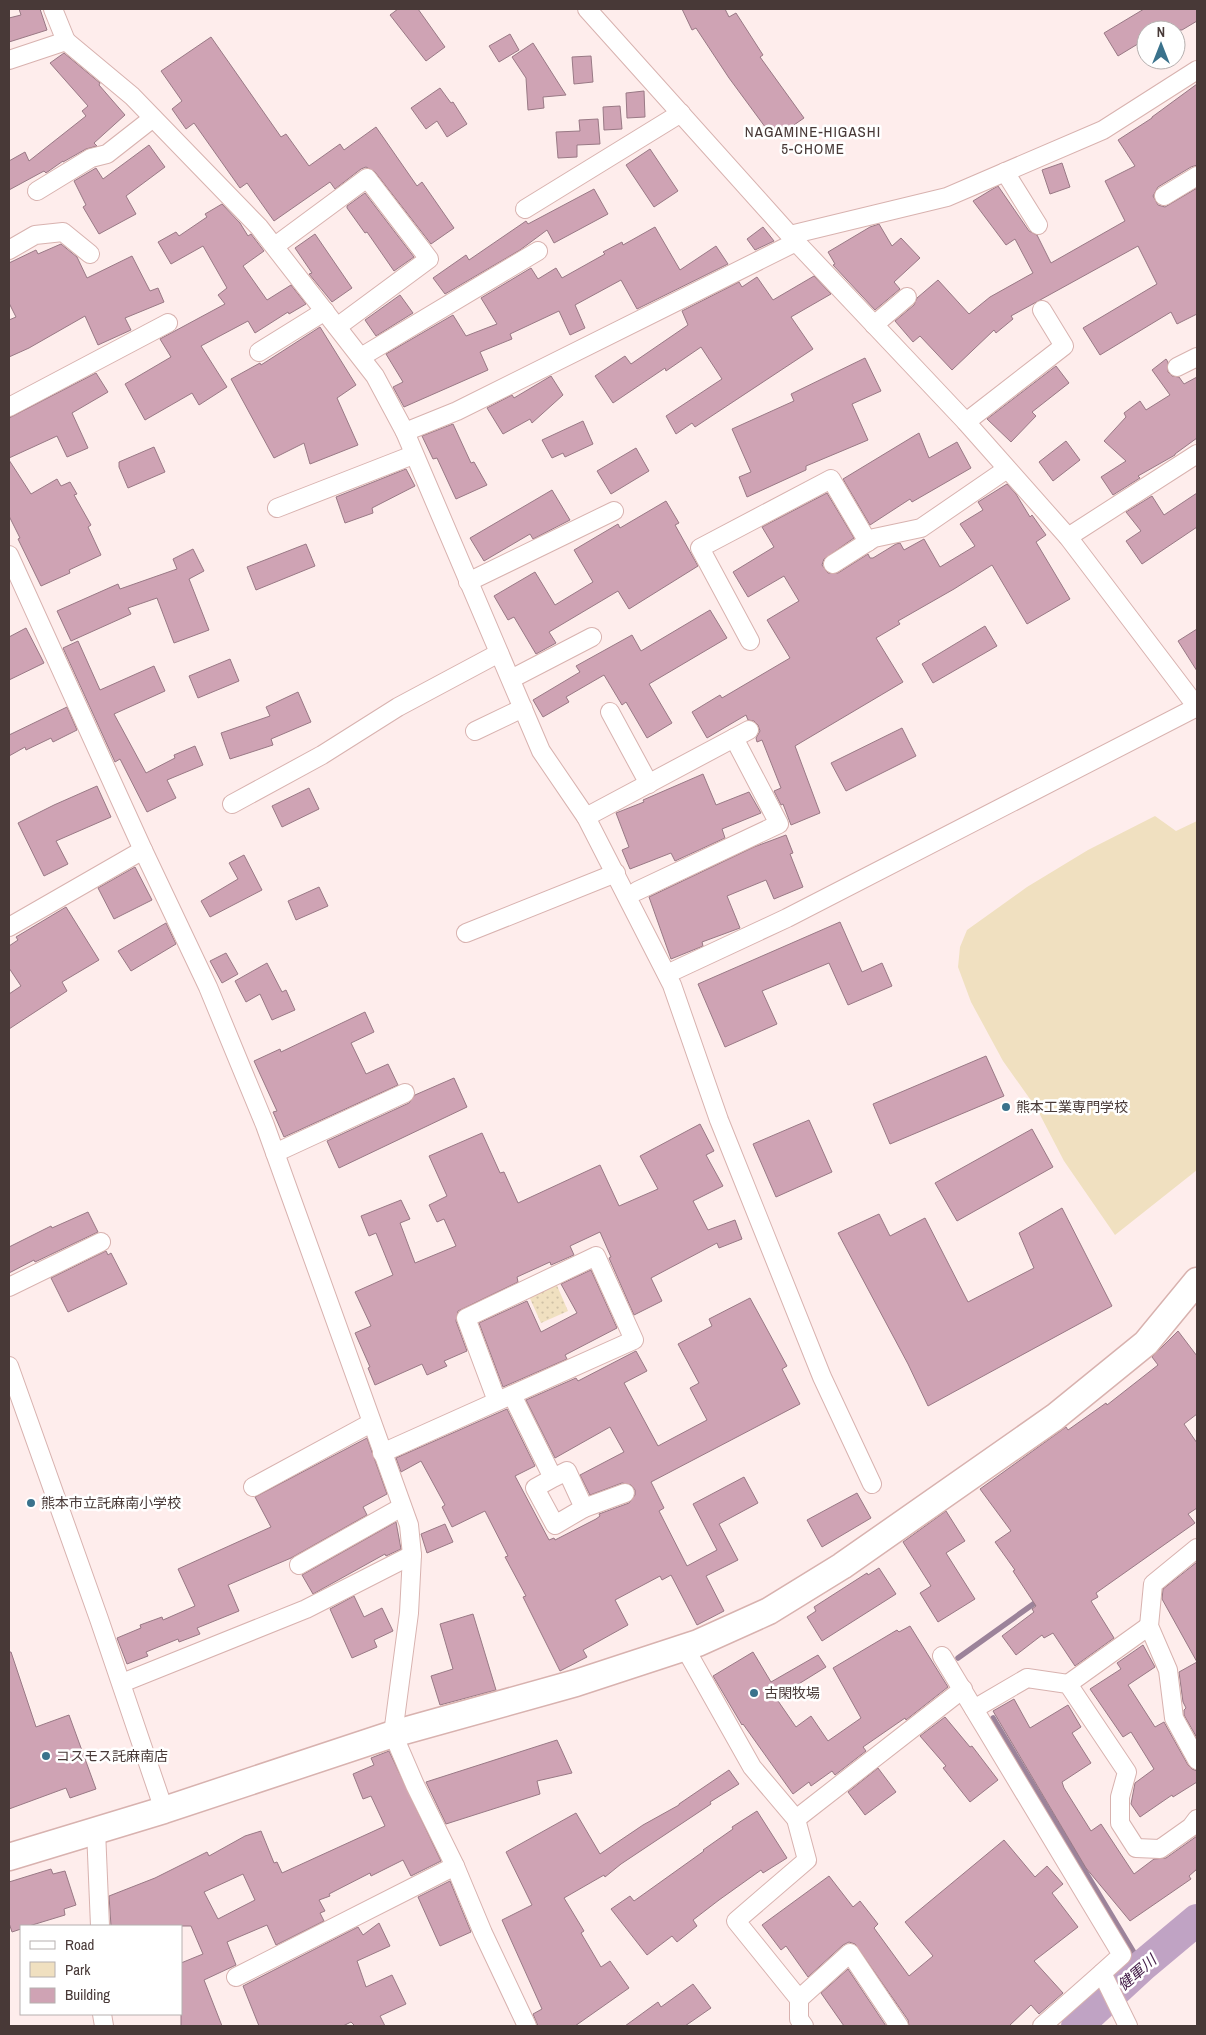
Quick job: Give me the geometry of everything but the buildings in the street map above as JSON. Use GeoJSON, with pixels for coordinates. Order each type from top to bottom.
{"type":"FeatureCollection","features":[{"type":"Feature","properties":{"kind":"street"},"geometry":{"type":"LineString","coordinates":[[53,9],[66,41],[132,96],[259,227],[376,376],[405,432],[413,455],[541,752],[586,817],[616,872],[672,985],[719,1120],[822,1377],[872,1484]]}},
{"type":"Feature","properties":{"kind":"street"},"geometry":{"type":"LineString","coordinates":[[587,9],[793,238],[966,422],[1068,537],[1197,707],[787,918],[667,974]]}},
{"type":"Feature","properties":{"kind":"street"},"geometry":{"type":"LineString","coordinates":[[9,60],[66,41]]}},
{"type":"Feature","properties":{"kind":"street"},"geometry":{"type":"LineString","coordinates":[[405,432],[466,407],[793,238],[946,196],[1104,130],[1197,70]]}},
{"type":"Feature","properties":{"kind":"street"},"geometry":{"type":"LineString","coordinates":[[525,209],[681,113]]}},
{"type":"Feature","properties":{"kind":"street"},"geometry":{"type":"LineString","coordinates":[[38,191],[91,158],[106,154],[153,118]]}},
{"type":"Feature","properties":{"kind":"street"},"geometry":{"type":"LineString","coordinates":[[1005,172],[1038,226]]}},
{"type":"Feature","properties":{"kind":"street"},"geometry":{"type":"LineString","coordinates":[[1164,196],[1197,176]]}},
{"type":"Feature","properties":{"kind":"street"},"geometry":{"type":"LineString","coordinates":[[274,246],[367,178],[429,259],[338,327]]}},
{"type":"Feature","properties":{"kind":"street"},"geometry":{"type":"LineString","coordinates":[[9,250],[35,235],[63,232],[90,254]]}},
{"type":"Feature","properties":{"kind":"street"},"geometry":{"type":"LineString","coordinates":[[361,358],[538,251]]}},
{"type":"Feature","properties":{"kind":"street"},"geometry":{"type":"LineString","coordinates":[[874,325],[907,297]]}},
{"type":"Feature","properties":{"kind":"street"},"geometry":{"type":"LineString","coordinates":[[966,422],[1064,346],[1042,310]]}},
{"type":"Feature","properties":{"kind":"street"},"geometry":{"type":"LineString","coordinates":[[259,352],[325,311]]}},
{"type":"Feature","properties":{"kind":"street"},"geometry":{"type":"LineString","coordinates":[[9,407],[168,323]]}},
{"type":"Feature","properties":{"kind":"street"},"geometry":{"type":"LineString","coordinates":[[1177,367],[1197,357]]}},
{"type":"Feature","properties":{"kind":"street"},"geometry":{"type":"LineString","coordinates":[[1068,537],[1197,454]]}},
{"type":"Feature","properties":{"kind":"street"},"geometry":{"type":"LineString","coordinates":[[277,508],[413,455]]}},
{"type":"Feature","properties":{"kind":"street"},"geometry":{"type":"LineString","coordinates":[[833,564],[874,538],[921,528],[1007,468]]}},
{"type":"Feature","properties":{"kind":"street"},"geometry":{"type":"LineString","coordinates":[[750,641],[700,548],[831,478],[868,542]]}},
{"type":"Feature","properties":{"kind":"street"},"geometry":{"type":"LineString","coordinates":[[468,582],[614,511]]}},
{"type":"Feature","properties":{"kind":"street"},"geometry":{"type":"LineString","coordinates":[[9,555],[143,850],[208,987],[274,1153],[409,1525],[412,1555],[409,1613],[393,1734],[415,1786],[455,1866],[483,1933],[527,2026]]}},
{"type":"Feature","properties":{"kind":"street"},"geometry":{"type":"LineString","coordinates":[[511,679],[592,637]]}},
{"type":"Feature","properties":{"kind":"street"},"geometry":{"type":"LineString","coordinates":[[232,804],[322,755],[398,707],[499,653]]}},
{"type":"Feature","properties":{"kind":"street"},"geometry":{"type":"LineString","coordinates":[[475,731],[523,708]]}},
{"type":"Feature","properties":{"kind":"street"},"geometry":{"type":"LineString","coordinates":[[610,712],[649,784]]}},
{"type":"Feature","properties":{"kind":"street"},"geometry":{"type":"LineString","coordinates":[[586,817],[742,734],[779,824],[637,891]]}},
{"type":"Feature","properties":{"kind":"street"},"geometry":{"type":"LineString","coordinates":[[9,927],[143,850]]}},
{"type":"Feature","properties":{"kind":"street"},"geometry":{"type":"LineString","coordinates":[[466,933],[616,872]]}},
{"type":"Feature","properties":{"kind":"street"},"geometry":{"type":"LineString","coordinates":[[274,1153],[404,1093]]}},
{"type":"Feature","properties":{"kind":"street"},"geometry":{"type":"LineString","coordinates":[[9,1287],[101,1242]]}},
{"type":"Feature","properties":{"kind":"street"},"geometry":{"type":"LineString","coordinates":[[382,1453],[505,1398],[634,1340],[596,1256],[466,1318],[505,1398],[553,1478]]}},
{"type":"Feature","properties":{"kind":"street"},"geometry":{"type":"LineString","coordinates":[[9,1857],[164,1810],[393,1734],[567,1686],[685,1648],[769,1612],[842,1566],[1055,1417],[1146,1342],[1197,1281]]}},
{"type":"Feature","properties":{"kind":"street"},"geometry":{"type":"LineString","coordinates":[[9,1366],[122,1683],[164,1810]]}},
{"type":"Feature","properties":{"kind":"street"},"geometry":{"type":"LineString","coordinates":[[253,1487],[371,1423]]}},
{"type":"Feature","properties":{"kind":"street"},"geometry":{"type":"LineString","coordinates":[[584,1508],[567,1471],[535,1488],[555,1525],[584,1508],[625,1493]]}},
{"type":"Feature","properties":{"kind":"street"},"geometry":{"type":"LineString","coordinates":[[299,1565],[402,1507]]}},
{"type":"Feature","properties":{"kind":"street"},"geometry":{"type":"LineString","coordinates":[[1197,1548],[1153,1584],[1150,1626],[1168,1670],[1174,1718],[1197,1760]]}},
{"type":"Feature","properties":{"kind":"street"},"geometry":{"type":"LineString","coordinates":[[122,1683],[306,1609],[412,1555]]}},
{"type":"Feature","properties":{"kind":"street"},"geometry":{"type":"LineString","coordinates":[[974,1708],[1027,1678],[1068,1684],[1150,1626]]}},
{"type":"Feature","properties":{"kind":"street"},"geometry":{"type":"LineString","coordinates":[[685,1648],[752,1767],[796,1819],[807,1860],[736,1921],[799,1999],[799,2018],[804,2026]]}},
{"type":"Feature","properties":{"kind":"street"},"geometry":{"type":"LineString","coordinates":[[942,1656],[1122,1955],[1042,2026]]}},
{"type":"Feature","properties":{"kind":"street"},"geometry":{"type":"LineString","coordinates":[[1068,1684],[1127,1772],[1120,1797],[1120,1823],[1136,1848],[1160,1849],[1191,1827],[1197,1819]]}},
{"type":"Feature","properties":{"kind":"street"},"geometry":{"type":"LineString","coordinates":[[796,1819],[963,1689]]}},
{"type":"Feature","properties":{"kind":"street"},"geometry":{"type":"LineString","coordinates":[[96,1830],[100,1925]]}},
{"type":"Feature","properties":{"kind":"street"},"geometry":{"type":"LineString","coordinates":[[236,1976],[455,1866]]}},
{"type":"Feature","properties":{"kind":"street"},"geometry":{"type":"LineString","coordinates":[[799,1999],[850,1953],[899,2026]]}},
{"type":"Feature","properties":{"kind":"street"},"geometry":{"type":"LineString","coordinates":[[1102,1973],[1124,2024]]}},
{"type":"Feature","properties":{"kind":"green space"},"geometry":{"type":"Polygon","coordinates":[[[1155,816],[1176,831],[1197,821],[1197,1170],[1115,1235],[1064,1161],[1037,1109],[1003,1061],[971,1002],[958,967],[960,947],[967,930],[1027,887],[1088,850],[1155,816]]]}},
{"type":"Feature","properties":{"kind":"green space"},"geometry":{"type":"Polygon","coordinates":[[[555,1281],[568,1311],[541,1323],[528,1294],[555,1281]]]}},
{"type":"Feature","properties":{"kind":"waterway"},"geometry":{"type":"LineString","coordinates":[[958,1658],[1039,1600]]}},
{"type":"Feature","properties":{"kind":"waterway"},"geometry":{"type":"LineString","coordinates":[[993,1718],[1142,1966]]}},
{"type":"Feature","properties":{"kind":"waterway","name":"健軍川"},"geometry":{"type":"LineString","coordinates":[[1077,2026],[1142,1966],[1197,1920]]}},
{"type":"Feature","properties":{"kind":"place","name":"熊本工業専門学校"},"geometry":{"type":"Point","coordinates":[1006,1107]}},
{"type":"Feature","properties":{"kind":"place","name":"熊本市立託麻南小学校"},"geometry":{"type":"Point","coordinates":[31,1503]}},
{"type":"Feature","properties":{"kind":"place","name":"古閑牧場"},"geometry":{"type":"Point","coordinates":[754,1693]}},
{"type":"Feature","properties":{"kind":"place","name":"コスモス託麻南店"},"geometry":{"type":"Point","coordinates":[46,1756]}},
{"type":"Feature","properties":{"kind":"district","name":"NAGAMINE-HIGASHI 5-CHOME"},"geometry":{"type":"Point","coordinates":[813,140]}}]}
